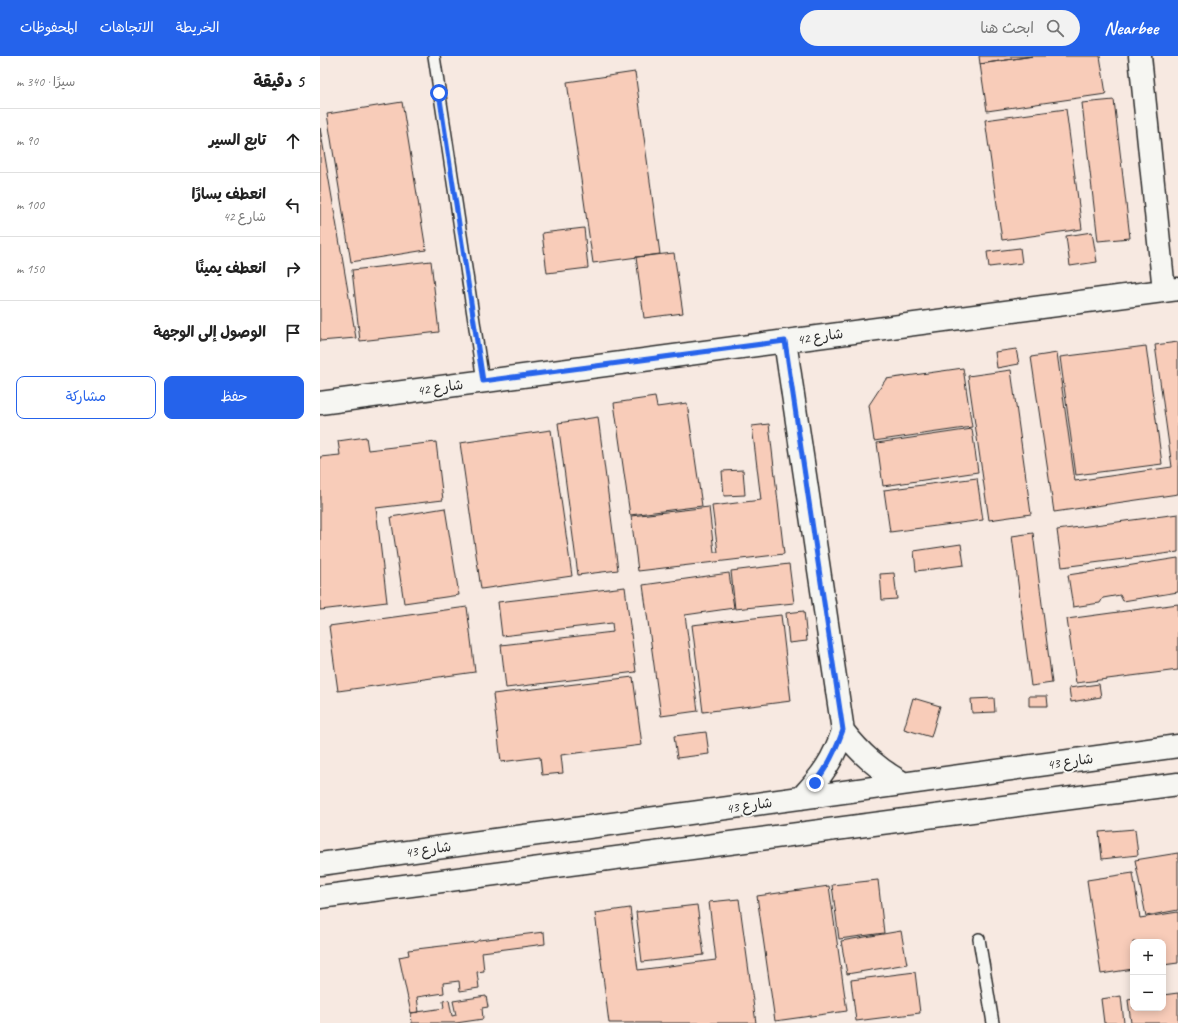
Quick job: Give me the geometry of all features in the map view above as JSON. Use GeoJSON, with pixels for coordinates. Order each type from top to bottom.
{"type":"FeatureCollection","features":[{"type":"Feature","properties":{"kind":"street"},"geometry":{"type":"LineString","coordinates":[[1140,56],[1171,290]]}},
{"type":"Feature","properties":{"kind":"street","name":"شارع 42"},"geometry":{"type":"LineString","coordinates":[[320,403],[1171,290]]}},
{"type":"Feature","properties":{"kind":"street"},"geometry":{"type":"LineString","coordinates":[[785,341],[843,730],[836,750],[827,768],[801,798]]}},
{"type":"Feature","properties":{"kind":"street"},"geometry":{"type":"LineString","coordinates":[[843,730],[856,747],[870,761],[903,784]]}},
{"type":"Feature","properties":{"kind":"street","name":"شارع 43"},"geometry":{"type":"LineString","coordinates":[[320,864],[1178,746]]}},
{"type":"Feature","properties":{"kind":"street"},"geometry":{"type":"LineString","coordinates":[[320,897],[1178,784]]}},
{"type":"Feature","properties":{"kind":"lane"},"geometry":{"type":"LineString","coordinates":[[434,56],[483,381]]}},
{"type":"Feature","properties":{"kind":"lane"},"geometry":{"type":"LineString","coordinates":[[979,939],[993,1023]]}},
{"type":"Feature","properties":{"kind":"building"},"geometry":{"type":"Polygon","coordinates":[[[979,56],[1033,56],[980,64],[979,56]]]}},
{"type":"Feature","properties":{"kind":"building"},"geometry":{"type":"Polygon","coordinates":[[[1033,56],[1100,56],[1106,94],[987,111],[980,64],[1033,56]]]}},
{"type":"Feature","properties":{"kind":"building"},"geometry":{"type":"Polygon","coordinates":[[[635,72],[660,254],[593,263],[567,82],[635,72]]]}},
{"type":"Feature","properties":{"kind":"building"},"geometry":{"type":"Polygon","coordinates":[[[1114,100],[1130,238],[1098,241],[1082,103],[1114,100]]]}},
{"type":"Feature","properties":{"kind":"building"},"geometry":{"type":"Polygon","coordinates":[[[402,102],[426,250],[351,262],[327,114],[402,102]]]}},
{"type":"Feature","properties":{"kind":"building"},"geometry":{"type":"Polygon","coordinates":[[[1066,109],[1082,229],[1002,240],[985,120],[1066,109]]]}},
{"type":"Feature","properties":{"kind":"building"},"geometry":{"type":"Polygon","coordinates":[[[320,128],[356,338],[320,341],[320,128]]]}},
{"type":"Feature","properties":{"kind":"building"},"geometry":{"type":"Polygon","coordinates":[[[584,228],[588,268],[547,273],[542,233],[584,228]]]}},
{"type":"Feature","properties":{"kind":"building"},"geometry":{"type":"Polygon","coordinates":[[[1092,232],[1097,262],[1070,266],[1066,236],[1092,232]]]}},
{"type":"Feature","properties":{"kind":"building"},"geometry":{"type":"Polygon","coordinates":[[[1020,248],[1022,263],[989,267],[987,252],[1020,248]]]}},
{"type":"Feature","properties":{"kind":"building"},"geometry":{"type":"Polygon","coordinates":[[[674,253],[683,313],[644,318],[636,257],[674,253]]]}},
{"type":"Feature","properties":{"kind":"building"},"geometry":{"type":"Polygon","coordinates":[[[431,261],[439,332],[360,341],[352,270],[431,261]]]}},
{"type":"Feature","properties":{"kind":"building"},"geometry":{"type":"Polygon","coordinates":[[[1178,342],[1178,494],[1054,512],[1031,357],[1057,353],[1075,481],[1172,467],[1155,345],[1178,342]]]}},
{"type":"Feature","properties":{"kind":"building"},"geometry":{"type":"Polygon","coordinates":[[[1146,346],[1162,464],[1076,475],[1060,357],[1146,346]]]}},
{"type":"Feature","properties":{"kind":"building"},"geometry":{"type":"Polygon","coordinates":[[[1016,349],[1019,364],[997,368],[995,352],[1016,349]]]}},
{"type":"Feature","properties":{"kind":"building"},"geometry":{"type":"Polygon","coordinates":[[[963,368],[972,427],[874,441],[869,405],[886,379],[963,368]]]}},
{"type":"Feature","properties":{"kind":"building"},"geometry":{"type":"Polygon","coordinates":[[[1011,370],[1031,514],[989,520],[968,376],[1011,370]]]}},
{"type":"Feature","properties":{"kind":"building"},"geometry":{"type":"Polygon","coordinates":[[[655,397],[657,407],[687,403],[702,506],[630,515],[614,403],[655,397]]]}},
{"type":"Feature","properties":{"kind":"building"},"geometry":{"type":"Polygon","coordinates":[[[598,417],[618,570],[578,575],[558,423],[598,417]]]}},
{"type":"Feature","properties":{"kind":"building"},"geometry":{"type":"Polygon","coordinates":[[[769,424],[784,554],[638,571],[631,516],[709,507],[714,552],[718,552],[712,506],[761,500],[752,426],[769,424]]]}},
{"type":"Feature","properties":{"kind":"building"},"geometry":{"type":"Polygon","coordinates":[[[972,429],[978,472],[883,486],[877,443],[972,429]]]}},
{"type":"Feature","properties":{"kind":"building"},"geometry":{"type":"Polygon","coordinates":[[[551,430],[572,576],[481,589],[460,443],[551,430]]]}},
{"type":"Feature","properties":{"kind":"building"},"geometry":{"type":"Polygon","coordinates":[[[366,437],[368,450],[436,442],[443,500],[376,508],[387,602],[320,610],[320,457],[340,455],[338,441],[366,437]]]}},
{"type":"Feature","properties":{"kind":"building"},"geometry":{"type":"Polygon","coordinates":[[[743,470],[745,495],[724,496],[722,471],[743,470]]]}},
{"type":"Feature","properties":{"kind":"building"},"geometry":{"type":"Polygon","coordinates":[[[977,478],[983,520],[890,532],[884,490],[977,478]]]}},
{"type":"Feature","properties":{"kind":"building"},"geometry":{"type":"Polygon","coordinates":[[[445,508],[459,595],[404,603],[391,517],[445,508]]]}},
{"type":"Feature","properties":{"kind":"building"},"geometry":{"type":"Polygon","coordinates":[[[1178,514],[1178,552],[1062,567],[1057,530],[1178,514]]]}},
{"type":"Feature","properties":{"kind":"building"},"geometry":{"type":"Polygon","coordinates":[[[1033,533],[1052,683],[1031,686],[1012,536],[1033,533]]]}},
{"type":"Feature","properties":{"kind":"building"},"geometry":{"type":"Polygon","coordinates":[[[961,544],[964,565],[916,571],[914,551],[961,544]]]}},
{"type":"Feature","properties":{"kind":"building"},"geometry":{"type":"Polygon","coordinates":[[[1178,558],[1178,592],[1123,601],[1120,595],[1103,598],[1100,603],[1073,607],[1068,575],[1178,558]]]}},
{"type":"Feature","properties":{"kind":"building"},"geometry":{"type":"Polygon","coordinates":[[[789,564],[794,603],[735,609],[731,571],[789,564]]]}},
{"type":"Feature","properties":{"kind":"building"},"geometry":{"type":"Polygon","coordinates":[[[729,573],[734,608],[685,615],[698,711],[661,716],[643,585],[729,573]]]}},
{"type":"Feature","properties":{"kind":"building"},"geometry":{"type":"Polygon","coordinates":[[[894,573],[897,599],[882,600],[880,574],[894,573]]]}},
{"type":"Feature","properties":{"kind":"building"},"geometry":{"type":"Polygon","coordinates":[[[625,587],[636,672],[506,688],[501,645],[613,632],[612,623],[502,636],[498,602],[625,587]]]}},
{"type":"Feature","properties":{"kind":"building"},"geometry":{"type":"Polygon","coordinates":[[[1178,604],[1178,670],[1076,683],[1067,619],[1178,604]]]}},
{"type":"Feature","properties":{"kind":"building"},"geometry":{"type":"Polygon","coordinates":[[[467,607],[475,672],[338,691],[329,626],[467,607]]]}},
{"type":"Feature","properties":{"kind":"building"},"geometry":{"type":"Polygon","coordinates":[[[804,611],[807,641],[789,643],[786,613],[804,611]]]}},
{"type":"Feature","properties":{"kind":"building"},"geometry":{"type":"Polygon","coordinates":[[[781,615],[791,701],[703,712],[692,625],[781,615]]]}},
{"type":"Feature","properties":{"kind":"building"},"geometry":{"type":"Polygon","coordinates":[[[633,677],[642,745],[561,755],[563,773],[542,775],[540,757],[501,762],[493,694],[633,677]]]}},
{"type":"Feature","properties":{"kind":"building"},"geometry":{"type":"Polygon","coordinates":[[[1099,684],[1101,697],[1071,702],[1069,688],[1099,684]]]}},
{"type":"Feature","properties":{"kind":"building"},"geometry":{"type":"Polygon","coordinates":[[[1029,696],[1047,696],[1048,706],[1029,706],[1029,696]]]}},
{"type":"Feature","properties":{"kind":"building"},"geometry":{"type":"Polygon","coordinates":[[[913,698],[940,706],[931,737],[904,729],[913,698]]]}},
{"type":"Feature","properties":{"kind":"building"},"geometry":{"type":"Polygon","coordinates":[[[994,698],[995,712],[972,713],[971,699],[994,698]]]}},
{"type":"Feature","properties":{"kind":"building"},"geometry":{"type":"Polygon","coordinates":[[[706,732],[709,754],[677,758],[674,736],[706,732]]]}},
{"type":"Feature","properties":{"kind":"building"},"geometry":{"type":"Polygon","coordinates":[[[1135,829],[1138,855],[1102,859],[1099,832],[1135,829]]]}},
{"type":"Feature","properties":{"kind":"building"},"geometry":{"type":"Polygon","coordinates":[[[1178,853],[1178,910],[1146,916],[1135,860],[1178,853]]]}},
{"type":"Feature","properties":{"kind":"building"},"geometry":{"type":"Polygon","coordinates":[[[1133,873],[1140,918],[1178,912],[1178,963],[1166,965],[1166,939],[1130,939],[1130,969],[1101,974],[1087,880],[1133,873]]]}},
{"type":"Feature","properties":{"kind":"building"},"geometry":{"type":"Polygon","coordinates":[[[878,880],[884,933],[839,939],[832,885],[878,880]]]}},
{"type":"Feature","properties":{"kind":"building"},"geometry":{"type":"Polygon","coordinates":[[[829,886],[847,1011],[775,1021],[757,896],[829,886]]]}},
{"type":"Feature","properties":{"kind":"building"},"geometry":{"type":"Polygon","coordinates":[[[739,899],[756,1023],[609,1023],[595,913],[630,908],[638,970],[716,960],[709,902],[739,899]]]}},
{"type":"Feature","properties":{"kind":"building"},"geometry":{"type":"Polygon","coordinates":[[[697,905],[704,955],[642,962],[636,912],[697,905]]]}},
{"type":"Feature","properties":{"kind":"building"},"geometry":{"type":"Polygon","coordinates":[[[901,931],[907,964],[847,974],[841,941],[901,931]]]}},
{"type":"Feature","properties":{"kind":"building"},"geometry":{"type":"Polygon","coordinates":[[[544,932],[545,944],[482,952],[484,971],[477,972],[479,988],[460,991],[459,981],[443,983],[444,993],[417,997],[419,1012],[411,1013],[399,957],[409,955],[408,950],[544,932]]]}},
{"type":"Feature","properties":{"kind":"building"},"geometry":{"type":"Polygon","coordinates":[[[915,972],[920,1013],[856,1021],[851,980],[915,972]]]}},
{"type":"Feature","properties":{"kind":"building"},"geometry":{"type":"Polygon","coordinates":[[[1178,993],[1178,1023],[1131,1023],[1128,1000],[1130,1000],[1130,1011],[1166,1011],[1166,995],[1178,993]]]}},
{"type":"Feature","properties":{"kind":"building"},"geometry":{"type":"Polygon","coordinates":[[[486,996],[488,1007],[482,1008],[483,1019],[456,1023],[412,1023],[411,1013],[444,1008],[443,1001],[449,1000],[452,1016],[456,1015],[453,1001],[486,996]]]}},
{"type":"Feature","properties":{"kind":"building"},"geometry":{"type":"Polygon","coordinates":[[[1121,996],[1124,1023],[1104,1023],[1101,999],[1121,996]]]}},
{"type":"Feature","properties":{"kind":"route"},"geometry":{"type":"LineString","coordinates":[[439,93],[483,381],[785,341],[843,730],[836,750],[827,768],[815,783]]}}]}
